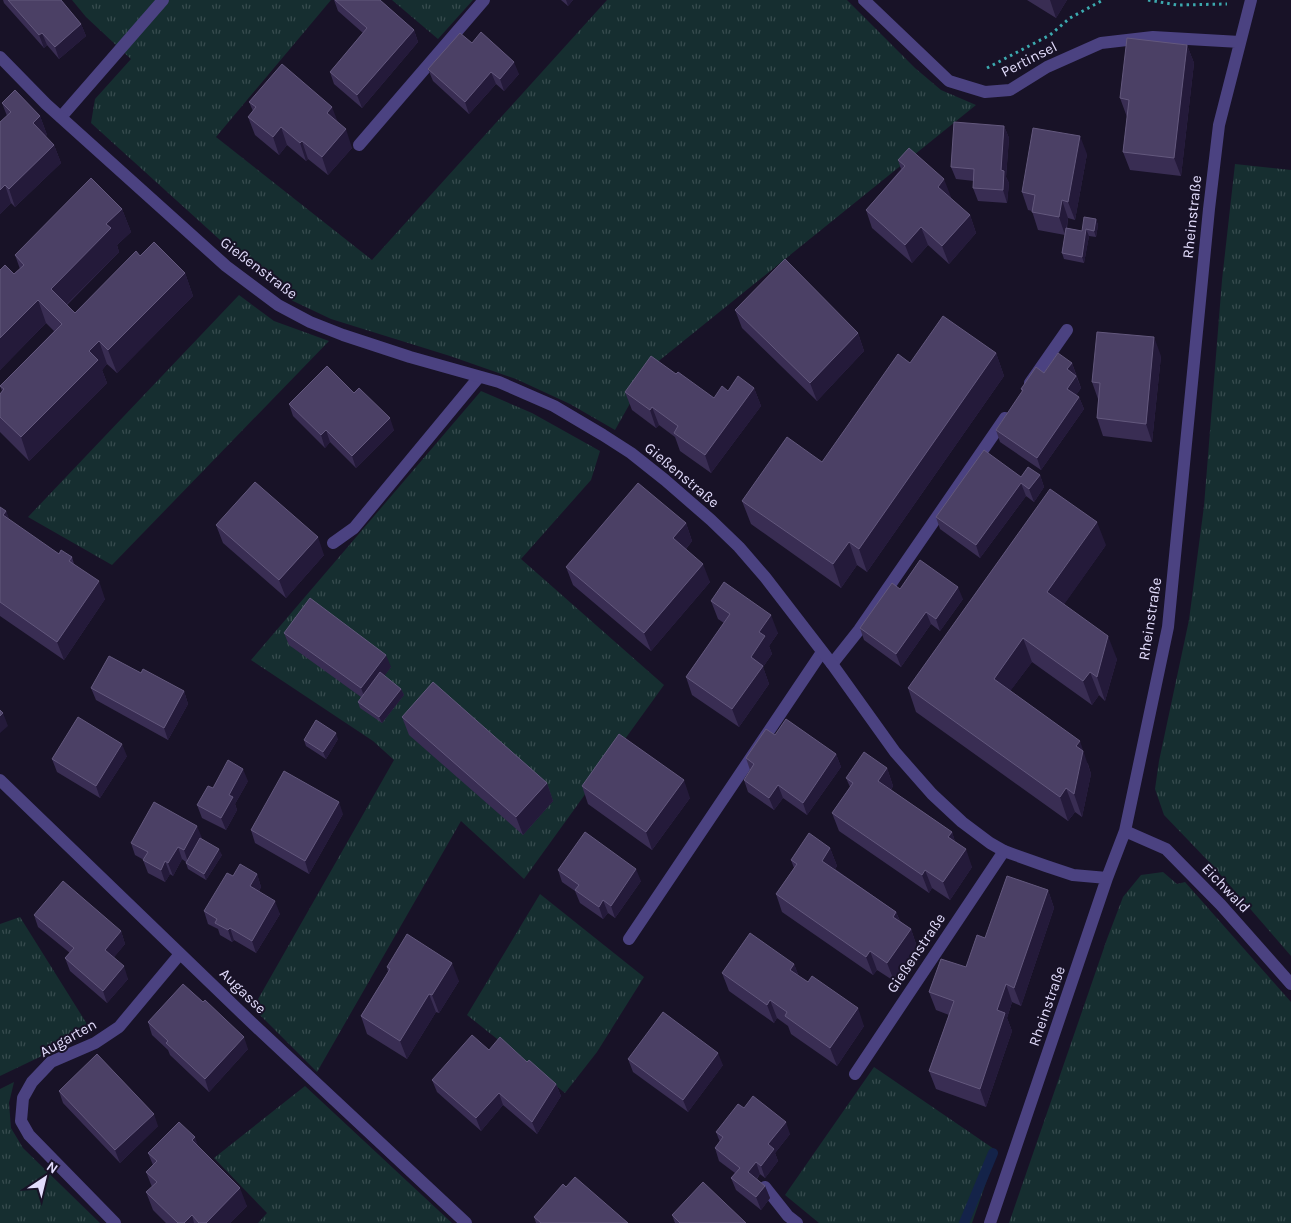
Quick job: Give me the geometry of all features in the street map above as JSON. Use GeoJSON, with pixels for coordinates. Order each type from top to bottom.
{"type":"FeatureCollection","features":[{"type":"Feature","properties":{"kind":"street"},"geometry":{"type":"LineString","coordinates":[[61,117],[163,0]]}},
{"type":"Feature","properties":{"kind":"street"},"geometry":{"type":"LineString","coordinates":[[359,145],[484,0]]}},
{"type":"Feature","properties":{"kind":"street","name":"Pertinsel"},"geometry":{"type":"LineString","coordinates":[[864,0],[949,81],[985,92],[1010,90],[1047,67],[1101,43],[1153,37],[1240,42]]}},
{"type":"Feature","properties":{"kind":"street","name":"Rheinstraße"},"geometry":{"type":"LineString","coordinates":[[990,1223],[1124,831],[1168,627],[1209,209],[1219,126],[1251,0]]}},
{"type":"Feature","properties":{"kind":"street","name":"Gießenstraße"},"geometry":{"type":"LineString","coordinates":[[0,57],[46,104],[226,266],[278,305],[310,322],[343,335],[498,382],[554,406],[631,453],[711,520],[739,547],[765,577],[832,664],[895,752],[932,794],[962,822],[1004,851],[1073,875],[1107,878]]}},
{"type":"Feature","properties":{"kind":"street"},"geometry":{"type":"LineString","coordinates":[[1022,394],[1067,330]]}},
{"type":"Feature","properties":{"kind":"street"},"geometry":{"type":"LineString","coordinates":[[332,543],[354,528],[479,377]]}},
{"type":"Feature","properties":{"kind":"street"},"geometry":{"type":"LineString","coordinates":[[832,664],[859,630],[1011,410]]}},
{"type":"Feature","properties":{"kind":"street"},"geometry":{"type":"LineString","coordinates":[[630,939],[822,652]]}},
{"type":"Feature","properties":{"kind":"street","name":"Augasse"},"geometry":{"type":"LineString","coordinates":[[0,780],[180,954],[466,1223]]}},
{"type":"Feature","properties":{"kind":"street","name":"Eichwald"},"geometry":{"type":"LineString","coordinates":[[1124,831],[1166,849],[1221,905],[1291,984]]}},
{"type":"Feature","properties":{"kind":"street","name":"Gießenstraße"},"geometry":{"type":"LineString","coordinates":[[855,1074],[1004,851]]}},
{"type":"Feature","properties":{"kind":"street","name":"Augarten"},"geometry":{"type":"LineString","coordinates":[[115,1223],[28,1136],[21,1120],[23,1098],[32,1082],[51,1062],[95,1043],[119,1027],[180,954]]}},
{"type":"Feature","properties":{"kind":"street"},"geometry":{"type":"LineString","coordinates":[[765,1187],[788,1216],[797,1223]]}},
{"type":"Feature","properties":{"kind":"path"},"geometry":{"type":"LineString","coordinates":[[986,69],[1050,35],[1070,18],[1102,0]]}},
{"type":"Feature","properties":{"kind":"path"},"geometry":{"type":"LineString","coordinates":[[1148,0],[1177,5],[1232,4]]}},
{"type":"Feature","properties":{"kind":"green space"},"geometry":{"type":"Polygon","coordinates":[[[72,0],[331,0],[216,137],[372,260],[607,0],[847,0],[915,68],[941,90],[976,105],[650,368],[615,430],[570,404],[516,379],[450,356],[331,319],[293,301],[261,277],[91,123],[95,99],[131,59],[86,17],[72,0]]]}},
{"type":"Feature","properties":{"kind":"green space"},"geometry":{"type":"Polygon","coordinates":[[[392,0],[473,0],[438,39],[392,0]]]}},
{"type":"Feature","properties":{"kind":"green space"},"geometry":{"type":"Polygon","coordinates":[[[1235,164],[1291,170],[1291,956],[1213,866],[1164,815],[1155,789],[1159,761],[1189,620],[1204,506],[1222,280],[1235,164]]]}},
{"type":"Feature","properties":{"kind":"green space"},"geometry":{"type":"Polygon","coordinates":[[[239,295],[274,321],[329,341],[112,565],[28,517],[239,295]]]}},
{"type":"Feature","properties":{"kind":"green space"},"geometry":{"type":"Polygon","coordinates":[[[481,391],[532,413],[600,451],[591,480],[521,559],[664,685],[524,879],[461,821],[317,1072],[253,1008],[394,760],[373,741],[251,660],[481,391]]]}},
{"type":"Feature","properties":{"kind":"green space"},"geometry":{"type":"Polygon","coordinates":[[[1163,872],[1177,884],[1185,882],[1291,1002],[1291,1223],[1009,1223],[1123,897],[1141,875],[1163,872]]]}},
{"type":"Feature","properties":{"kind":"green space"},"geometry":{"type":"Polygon","coordinates":[[[540,894],[644,977],[597,1052],[565,1093],[467,1015],[540,894]]]}},
{"type":"Feature","properties":{"kind":"green space"},"geometry":{"type":"Polygon","coordinates":[[[20,917],[92,1032],[0,1076],[0,924],[20,917]]]}},
{"type":"Feature","properties":{"kind":"green space"},"geometry":{"type":"Polygon","coordinates":[[[874,1067],[997,1151],[972,1223],[819,1223],[785,1195],[874,1067]]]}},
{"type":"Feature","properties":{"kind":"green space"},"geometry":{"type":"Polygon","coordinates":[[[14,1082],[9,1103],[11,1128],[23,1148],[100,1223],[0,1223],[0,1089],[14,1082]]]}},
{"type":"Feature","properties":{"kind":"green space"},"geometry":{"type":"Polygon","coordinates":[[[305,1086],[452,1223],[258,1223],[267,1213],[214,1158],[305,1086]]]}},
{"type":"Feature","properties":{"kind":"building"},"geometry":{"type":"Polygon","coordinates":[[[8,0],[61,0],[81,24],[55,47],[42,33],[39,35],[8,0]]]}},
{"type":"Feature","properties":{"kind":"building"},"geometry":{"type":"Polygon","coordinates":[[[335,0],[380,0],[414,30],[357,95],[330,72],[367,28],[335,0]]]}},
{"type":"Feature","properties":{"kind":"building"},"geometry":{"type":"Polygon","coordinates":[[[481,32],[514,62],[500,79],[491,72],[465,102],[428,69],[460,33],[472,43],[481,32]]]}},
{"type":"Feature","properties":{"kind":"building"},"geometry":{"type":"Polygon","coordinates":[[[1127,38],[1187,45],[1174,158],[1123,152],[1129,100],[1120,98],[1127,38]]]}},
{"type":"Feature","properties":{"kind":"building"},"geometry":{"type":"Polygon","coordinates":[[[282,64],[332,107],[327,113],[346,129],[322,157],[302,141],[300,143],[281,127],[273,137],[248,117],[256,107],[249,102],[282,64]]]}},
{"type":"Feature","properties":{"kind":"building"},"geometry":{"type":"Polygon","coordinates":[[[15,90],[40,116],[33,123],[54,145],[9,189],[5,185],[0,190],[0,122],[11,112],[2,103],[15,90]]]}},
{"type":"Feature","properties":{"kind":"building"},"geometry":{"type":"Polygon","coordinates":[[[954,122],[1004,126],[1001,170],[1004,171],[1003,190],[973,188],[974,169],[951,167],[954,122]]]}},
{"type":"Feature","properties":{"kind":"building"},"geometry":{"type":"Polygon","coordinates":[[[1033,128],[1080,136],[1068,202],[1062,200],[1059,217],[1032,212],[1035,195],[1022,192],[1033,128]]]}},
{"type":"Feature","properties":{"kind":"building"},"geometry":{"type":"Polygon","coordinates":[[[909,148],[944,179],[938,187],[970,215],[942,246],[921,227],[905,245],[866,210],[905,166],[898,160],[909,148]]]}},
{"type":"Feature","properties":{"kind":"building"},"geometry":{"type":"Polygon","coordinates":[[[91,178],[122,209],[106,224],[111,228],[51,289],[75,313],[136,251],[140,256],[154,242],[185,273],[108,350],[99,341],[89,351],[98,360],[21,437],[0,417],[0,394],[4,389],[0,386],[62,324],[38,300],[0,338],[0,270],[5,265],[14,274],[24,265],[15,255],[91,178]]]}},
{"type":"Feature","properties":{"kind":"building"},"geometry":{"type":"Polygon","coordinates":[[[1084,217],[1096,219],[1094,231],[1086,229],[1082,257],[1062,253],[1066,228],[1082,231],[1084,217]]]}},
{"type":"Feature","properties":{"kind":"building"},"geometry":{"type":"Polygon","coordinates":[[[785,259],[858,333],[810,383],[735,310],[785,259]]]}},
{"type":"Feature","properties":{"kind":"building"},"geometry":{"type":"Polygon","coordinates":[[[943,316],[996,353],[859,549],[849,542],[833,564],[742,501],[787,437],[822,462],[898,354],[910,363],[943,316]]]}},
{"type":"Feature","properties":{"kind":"building"},"geometry":{"type":"Polygon","coordinates":[[[1097,332],[1154,337],[1146,424],[1097,418],[1100,383],[1092,382],[1097,332]]]}},
{"type":"Feature","properties":{"kind":"building"},"geometry":{"type":"Polygon","coordinates":[[[1058,353],[1072,363],[1067,369],[1076,376],[1067,389],[1079,397],[1037,458],[996,430],[1036,367],[1044,373],[1058,353]]]}},
{"type":"Feature","properties":{"kind":"building"},"geometry":{"type":"Polygon","coordinates":[[[651,356],[676,374],[678,372],[714,398],[722,386],[728,391],[738,376],[754,388],[705,455],[674,433],[678,426],[652,407],[650,410],[625,392],[651,356]]]}},
{"type":"Feature","properties":{"kind":"building"},"geometry":{"type":"Polygon","coordinates":[[[327,366],[354,393],[359,388],[390,418],[352,456],[326,430],[321,435],[289,404],[327,366]]]}},
{"type":"Feature","properties":{"kind":"building"},"geometry":{"type":"Polygon","coordinates":[[[984,450],[1021,477],[1028,467],[1040,475],[1029,489],[1021,483],[976,545],[936,517],[984,450]]]}},
{"type":"Feature","properties":{"kind":"building"},"geometry":{"type":"Polygon","coordinates":[[[255,482],[318,537],[279,580],[216,525],[255,482]]]}},
{"type":"Feature","properties":{"kind":"building"},"geometry":{"type":"Polygon","coordinates":[[[638,483],[686,523],[673,538],[703,564],[644,633],[566,567],[638,483]]]}},
{"type":"Feature","properties":{"kind":"building"},"geometry":{"type":"Polygon","coordinates":[[[1050,489],[1097,522],[1047,592],[1108,636],[1097,677],[1090,672],[1083,681],[1023,638],[994,679],[1080,741],[1076,746],[1083,751],[1074,794],[1066,788],[1060,797],[908,688],[1050,489]]]}},
{"type":"Feature","properties":{"kind":"building"},"geometry":{"type":"Polygon","coordinates":[[[0,507],[6,511],[3,515],[59,554],[61,550],[72,557],[69,561],[99,581],[57,642],[0,602],[0,507]]]}},
{"type":"Feature","properties":{"kind":"building"},"geometry":{"type":"Polygon","coordinates":[[[920,560],[958,587],[936,619],[926,612],[896,654],[860,628],[892,583],[900,589],[920,560]]]}},
{"type":"Feature","properties":{"kind":"building"},"geometry":{"type":"Polygon","coordinates":[[[724,582],[771,615],[759,632],[765,636],[751,657],[763,666],[732,709],[686,677],[730,614],[711,601],[724,582]]]}},
{"type":"Feature","properties":{"kind":"building"},"geometry":{"type":"Polygon","coordinates":[[[310,598],[386,655],[361,688],[284,633],[310,598]]]}},
{"type":"Feature","properties":{"kind":"building"},"geometry":{"type":"Polygon","coordinates":[[[109,656],[141,673],[143,669],[184,691],[164,728],[91,688],[109,656]]]}},
{"type":"Feature","properties":{"kind":"building"},"geometry":{"type":"Polygon","coordinates":[[[380,672],[401,689],[379,717],[358,702],[380,672]]]}},
{"type":"Feature","properties":{"kind":"building"},"geometry":{"type":"Polygon","coordinates":[[[433,682],[547,783],[516,817],[402,717],[433,682]]]}},
{"type":"Feature","properties":{"kind":"building"},"geometry":{"type":"Polygon","coordinates":[[[78,717],[122,744],[96,786],[52,759],[78,717]]]}},
{"type":"Feature","properties":{"kind":"building"},"geometry":{"type":"Polygon","coordinates":[[[786,719],[836,754],[803,803],[778,785],[769,798],[744,780],[754,764],[746,758],[766,729],[775,735],[786,719]]]}},
{"type":"Feature","properties":{"kind":"building"},"geometry":{"type":"Polygon","coordinates":[[[316,720],[336,733],[323,752],[304,740],[316,720]]]}},
{"type":"Feature","properties":{"kind":"building"},"geometry":{"type":"Polygon","coordinates":[[[619,734],[684,780],[646,832],[582,786],[619,734]]]}},
{"type":"Feature","properties":{"kind":"building"},"geometry":{"type":"Polygon","coordinates":[[[864,752],[887,768],[878,781],[952,832],[948,837],[966,849],[943,882],[925,870],[922,875],[832,813],[853,783],[846,778],[864,752]]]}},
{"type":"Feature","properties":{"kind":"building"},"geometry":{"type":"Polygon","coordinates":[[[228,760],[243,769],[229,795],[233,797],[221,818],[197,805],[208,786],[213,788],[228,760]]]}},
{"type":"Feature","properties":{"kind":"building"},"geometry":{"type":"Polygon","coordinates":[[[284,771],[339,802],[305,861],[251,830],[284,771]]]}},
{"type":"Feature","properties":{"kind":"building"},"geometry":{"type":"Polygon","coordinates":[[[154,802],[197,826],[184,850],[178,847],[168,863],[165,861],[161,870],[143,860],[148,852],[131,843],[154,802]]]}},
{"type":"Feature","properties":{"kind":"building"},"geometry":{"type":"Polygon","coordinates":[[[585,832],[636,869],[611,906],[603,900],[599,907],[575,890],[579,885],[558,870],[585,832]]]}},
{"type":"Feature","properties":{"kind":"building"},"geometry":{"type":"Polygon","coordinates":[[[809,833],[830,848],[822,861],[896,912],[893,917],[911,929],[887,963],[870,951],[866,957],[776,894],[797,864],[791,860],[809,833]]]}},
{"type":"Feature","properties":{"kind":"building"},"geometry":{"type":"Polygon","coordinates":[[[200,838],[219,849],[204,874],[186,863],[200,838]]]}},
{"type":"Feature","properties":{"kind":"building"},"geometry":{"type":"Polygon","coordinates":[[[240,864],[257,874],[250,886],[275,901],[252,941],[230,928],[228,930],[215,923],[217,919],[204,911],[227,873],[233,876],[240,864]]]}},
{"type":"Feature","properties":{"kind":"building"},"geometry":{"type":"Polygon","coordinates":[[[1007,876],[1048,890],[1014,988],[1006,984],[997,1010],[1005,1013],[980,1089],[929,1071],[954,1001],[929,992],[941,959],[966,967],[977,935],[985,938],[1007,876]]]}},
{"type":"Feature","properties":{"kind":"building"},"geometry":{"type":"Polygon","coordinates":[[[63,881],[121,931],[105,950],[124,966],[103,991],[65,958],[74,948],[34,915],[63,881]]]}},
{"type":"Feature","properties":{"kind":"building"},"geometry":{"type":"Polygon","coordinates":[[[750,933],[794,964],[790,970],[808,982],[812,976],[858,1008],[830,1048],[785,1016],[787,1012],[770,1000],[767,1005],[722,973],[750,933]]]}},
{"type":"Feature","properties":{"kind":"building"},"geometry":{"type":"Polygon","coordinates":[[[407,934],[452,963],[432,995],[429,994],[400,1041],[361,1016],[390,969],[387,967],[407,934]]]}},
{"type":"Feature","properties":{"kind":"building"},"geometry":{"type":"Polygon","coordinates":[[[183,984],[203,1002],[205,1000],[244,1037],[205,1079],[166,1043],[168,1041],[148,1022],[183,984]]]}},
{"type":"Feature","properties":{"kind":"building"},"geometry":{"type":"Polygon","coordinates":[[[663,1012],[718,1053],[683,1100],[628,1059],[663,1012]]]}},
{"type":"Feature","properties":{"kind":"building"},"geometry":{"type":"Polygon","coordinates":[[[472,1035],[489,1050],[500,1037],[527,1062],[529,1060],[556,1084],[532,1122],[499,1093],[476,1118],[432,1080],[472,1035]]]}},
{"type":"Feature","properties":{"kind":"building"},"geometry":{"type":"Polygon","coordinates":[[[97,1054],[154,1114],[115,1150],[59,1091],[97,1054]]]}},
{"type":"Feature","properties":{"kind":"building"},"geometry":{"type":"Polygon","coordinates":[[[753,1096],[786,1122],[768,1144],[774,1149],[761,1166],[756,1162],[748,1172],[765,1186],[756,1197],[731,1178],[740,1168],[715,1148],[723,1137],[716,1132],[738,1104],[744,1108],[753,1096]]]}},
{"type":"Feature","properties":{"kind":"building"},"geometry":{"type":"Polygon","coordinates":[[[179,1122],[195,1137],[192,1140],[240,1188],[206,1223],[199,1223],[192,1215],[184,1223],[178,1223],[146,1192],[157,1182],[146,1172],[157,1161],[148,1153],[179,1122]]]}},
{"type":"Feature","properties":{"kind":"building"},"geometry":{"type":"Polygon","coordinates":[[[575,1177],[628,1223],[541,1223],[534,1217],[563,1184],[566,1187],[575,1177]]]}},
{"type":"Feature","properties":{"kind":"building"},"geometry":{"type":"Polygon","coordinates":[[[703,1182],[746,1223],[680,1223],[672,1215],[703,1182]]]}},
{"type":"Feature","properties":{"kind":"waterway"},"geometry":{"type":"LineString","coordinates":[[964,1223],[993,1153]]}}]}
